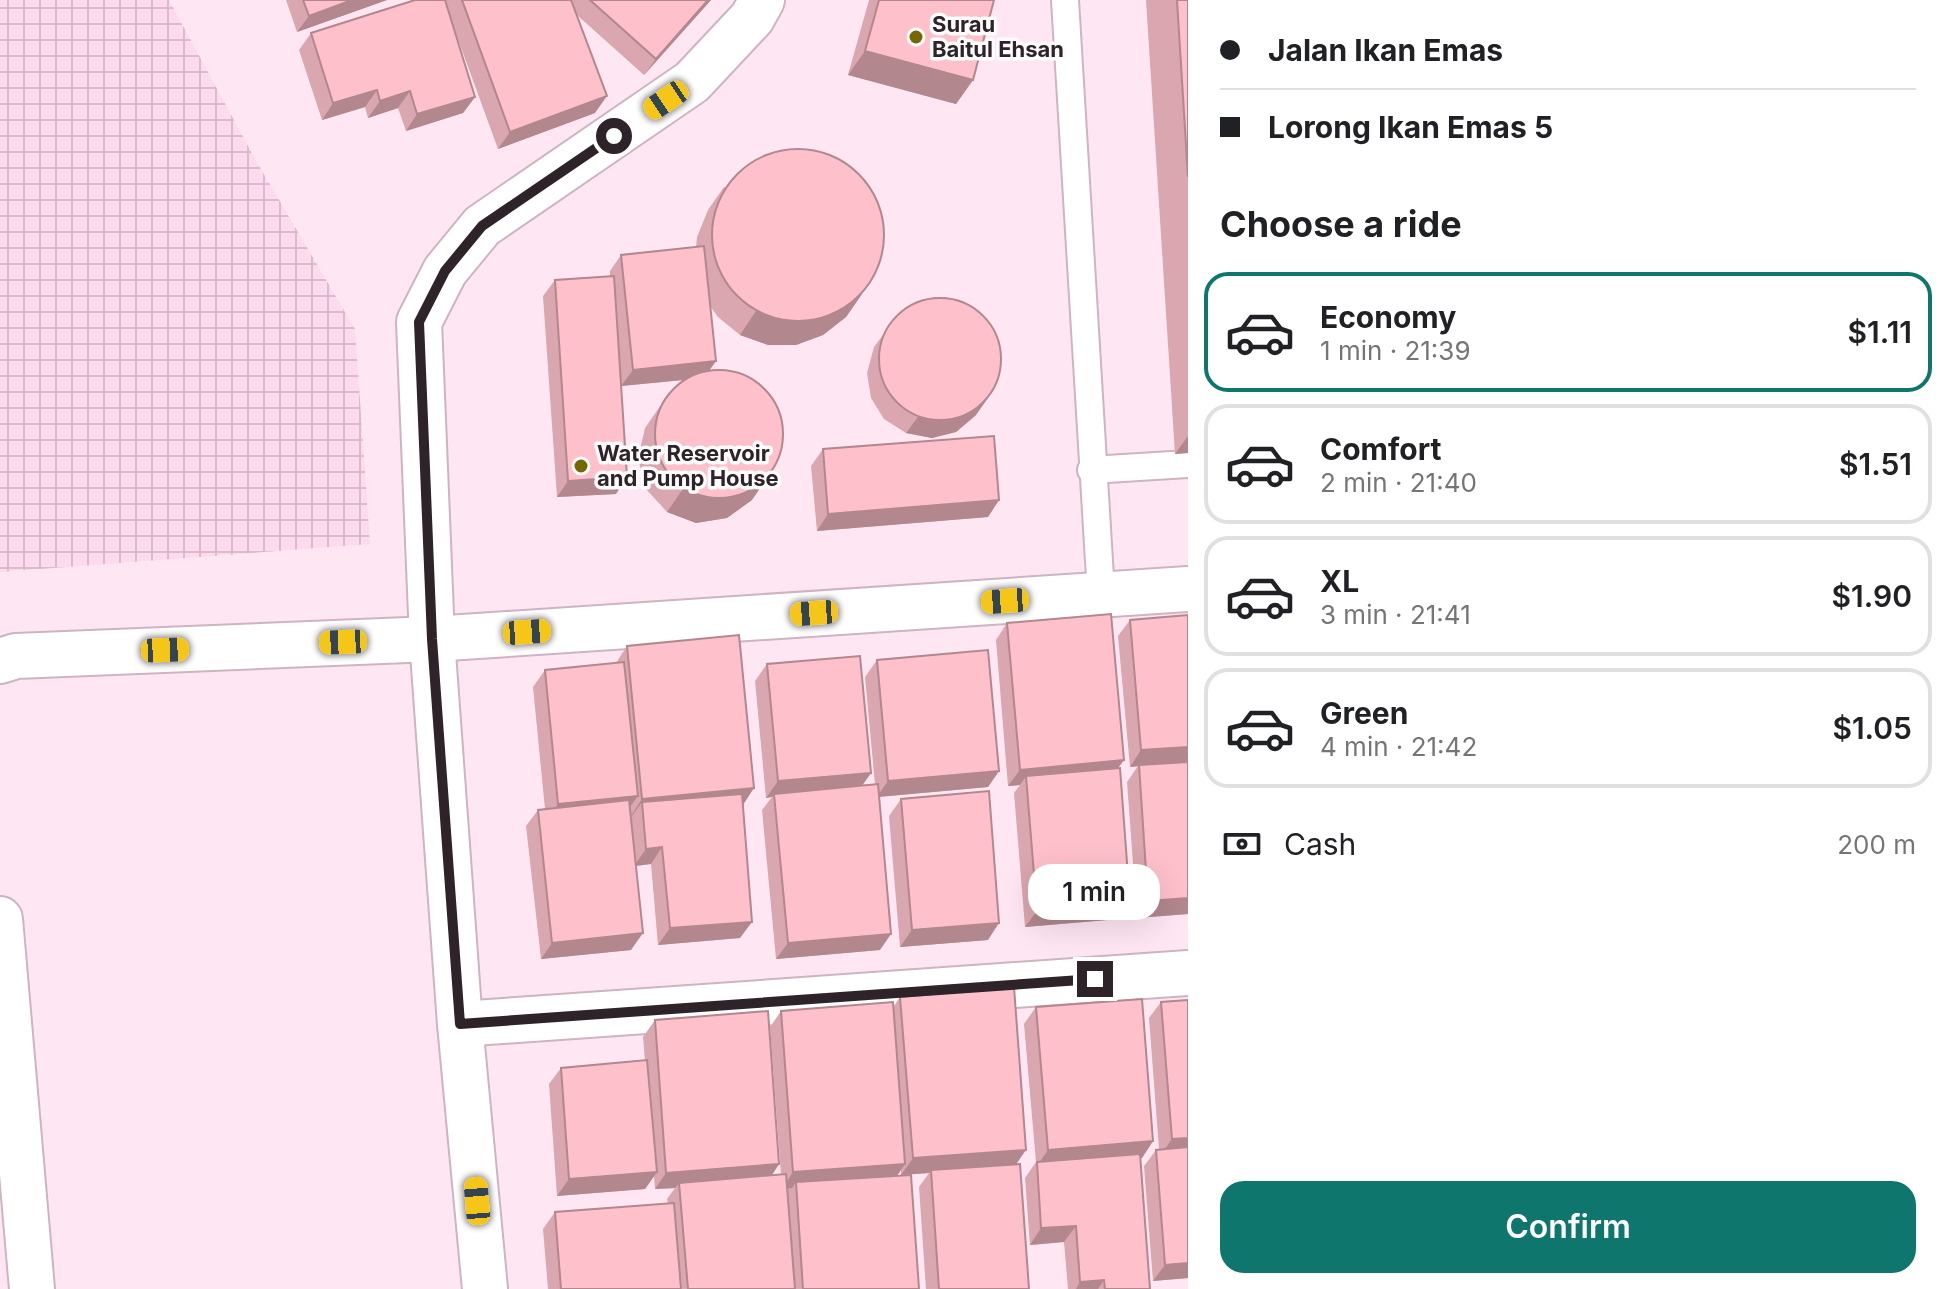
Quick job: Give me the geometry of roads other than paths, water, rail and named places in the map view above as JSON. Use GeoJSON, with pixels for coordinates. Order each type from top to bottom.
{"type":"FeatureCollection","features":[{"type":"Feature","properties":{"kind":"street"},"geometry":{"type":"LineString","coordinates":[[485,1289],[460,1024],[432,639],[419,322],[445,271],[482,226],[692,82],[752,18],[762,0]]}},
{"type":"Feature","properties":{"kind":"street"},"geometry":{"type":"LineString","coordinates":[[0,661],[16,656],[432,639],[1188,589]]}},
{"type":"Feature","properties":{"kind":"street"},"geometry":{"type":"LineString","coordinates":[[0,919],[32,1289]]}},
{"type":"Feature","properties":{"kind":"street"},"geometry":{"type":"LineString","coordinates":[[460,1024],[1188,973]]}},
{"type":"Feature","properties":{"kind":"lane"},"geometry":{"type":"LineString","coordinates":[[1065,0],[1091,470],[1101,594]]}},
{"type":"Feature","properties":{"kind":"lane"},"geometry":{"type":"LineString","coordinates":[[1091,470],[1188,464]]}},
{"type":"Feature","properties":{"kind":"place","name":"Surau Baitul Ehsan"},"geometry":{"type":"Point","coordinates":[916,37]}},
{"type":"Feature","properties":{"kind":"place","name":"Water Reservoir and Pump House"},"geometry":{"type":"Point","coordinates":[581,466]}}]}
